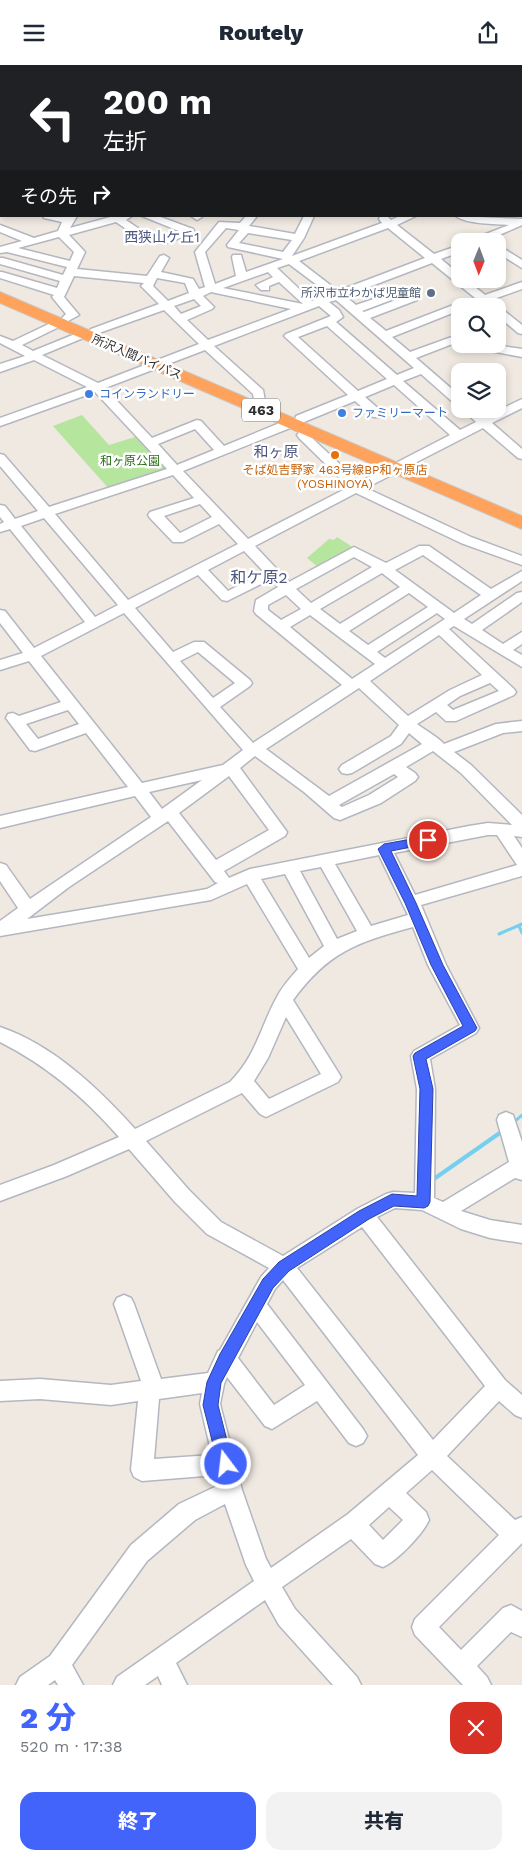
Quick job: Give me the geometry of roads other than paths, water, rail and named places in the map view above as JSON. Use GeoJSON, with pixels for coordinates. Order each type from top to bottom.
{"type":"FeatureCollection","features":[{"type":"Feature","properties":{"kind":"highway","name":"所沢入間バイパス"},"geometry":{"type":"LineString","coordinates":[[1,283],[64,321]]}},
{"type":"Feature","properties":{"kind":"highway","name":"所沢入間バイパス"},"geometry":{"type":"LineString","coordinates":[[0,297],[64,321],[259,401],[299,424]]}},
{"type":"Feature","properties":{"kind":"highway","name":"所沢入間バイパス"},"geometry":{"type":"LineString","coordinates":[[161,362],[299,424],[522,514]]}},
{"type":"Feature","properties":{"kind":"highway","name":"所沢入間バイパス"},"geometry":{"type":"LineString","coordinates":[[400,466],[522,523]]}},
{"type":"Feature","properties":{"kind":"street"},"geometry":{"type":"LineString","coordinates":[[60,293],[1,283],[0,269],[7,252],[62,234],[123,218],[145,237],[164,241],[189,231],[149,217]]}},
{"type":"Feature","properties":{"kind":"street"},"geometry":{"type":"LineString","coordinates":[[226,217],[250,219]]}},
{"type":"Feature","properties":{"kind":"street"},"geometry":{"type":"LineString","coordinates":[[289,257],[309,217]]}},
{"type":"Feature","properties":{"kind":"street"},"geometry":{"type":"LineString","coordinates":[[381,217],[481,298]]}},
{"type":"Feature","properties":{"kind":"street"},"geometry":{"type":"LineString","coordinates":[[0,368],[90,332],[242,278],[289,257],[408,217]]}},
{"type":"Feature","properties":{"kind":"street"},"geometry":{"type":"LineString","coordinates":[[467,217],[490,221],[521,218]]}},
{"type":"Feature","properties":{"kind":"street"},"geometry":{"type":"LineString","coordinates":[[62,234],[70,218]]}},
{"type":"Feature","properties":{"kind":"street"},"geometry":{"type":"LineString","coordinates":[[500,233],[515,226],[521,218]]}},
{"type":"Feature","properties":{"kind":"street"},"geometry":{"type":"LineString","coordinates":[[211,289],[200,252],[223,224],[243,227],[250,219]]}},
{"type":"Feature","properties":{"kind":"street"},"geometry":{"type":"LineString","coordinates":[[0,228],[35,242]]}},
{"type":"Feature","properties":{"kind":"street"},"geometry":{"type":"LineString","coordinates":[[299,238],[245,229],[232,245],[289,257],[320,281],[451,394]]}},
{"type":"Feature","properties":{"kind":"street"},"geometry":{"type":"LineString","coordinates":[[6,344],[64,321],[73,315],[58,297],[80,252],[62,234]]}},
{"type":"Feature","properties":{"kind":"street"},"geometry":{"type":"LineString","coordinates":[[0,422],[97,387],[451,251]]}},
{"type":"Feature","properties":{"kind":"street"},"geometry":{"type":"LineString","coordinates":[[7,252],[70,272],[189,281],[196,295],[208,307],[179,319]]}},
{"type":"Feature","properties":{"kind":"street"},"geometry":{"type":"LineString","coordinates":[[506,254],[522,265]]}},
{"type":"Feature","properties":{"kind":"street"},"geometry":{"type":"LineString","coordinates":[[236,257],[242,278]]}},
{"type":"Feature","properties":{"kind":"street"},"geometry":{"type":"LineString","coordinates":[[164,259],[147,286],[206,345],[259,393],[259,401]]}},
{"type":"Feature","properties":{"kind":"street"},"geometry":{"type":"LineString","coordinates":[[270,267],[311,305]]}},
{"type":"Feature","properties":{"kind":"street"},"geometry":{"type":"LineString","coordinates":[[265,288],[262,285],[281,278]]}},
{"type":"Feature","properties":{"kind":"street"},"geometry":{"type":"LineString","coordinates":[[294,290],[320,281]]}},
{"type":"Feature","properties":{"kind":"street"},"geometry":{"type":"LineString","coordinates":[[492,298],[522,285]]}},
{"type":"Feature","properties":{"kind":"street"},"geometry":{"type":"LineString","coordinates":[[211,289],[311,305],[335,312],[337,317],[329,322],[290,336],[377,414]]}},
{"type":"Feature","properties":{"kind":"street"},"geometry":{"type":"LineString","coordinates":[[384,336],[451,310]]}},
{"type":"Feature","properties":{"kind":"street"},"geometry":{"type":"LineString","coordinates":[[506,316],[522,312]]}},
{"type":"Feature","properties":{"kind":"street"},"geometry":{"type":"LineString","coordinates":[[506,320],[522,331]]}},
{"type":"Feature","properties":{"kind":"street"},"geometry":{"type":"LineString","coordinates":[[329,322],[458,435]]}},
{"type":"Feature","properties":{"kind":"street"},"geometry":{"type":"LineString","coordinates":[[408,357],[451,340]]}},
{"type":"Feature","properties":{"kind":"street"},"geometry":{"type":"LineString","coordinates":[[6,344],[34,355],[97,387],[287,589],[384,664]]}},
{"type":"Feature","properties":{"kind":"street"},"geometry":{"type":"LineString","coordinates":[[506,350],[522,353]]}},
{"type":"Feature","properties":{"kind":"street"},"geometry":{"type":"LineString","coordinates":[[6,526],[176,470],[222,451],[299,424],[356,396],[422,369]]}},
{"type":"Feature","properties":{"kind":"street"},"geometry":{"type":"LineString","coordinates":[[0,665],[32,655],[94,624],[356,487],[522,403]]}},
{"type":"Feature","properties":{"kind":"street"},"geometry":{"type":"LineString","coordinates":[[479,418],[522,455]]}},
{"type":"Feature","properties":{"kind":"street"},"geometry":{"type":"LineString","coordinates":[[150,443],[197,423],[222,451]]}},
{"type":"Feature","properties":{"kind":"street"},"geometry":{"type":"LineString","coordinates":[[299,424],[303,435],[309,442],[356,487],[466,540],[522,561]]}},
{"type":"Feature","properties":{"kind":"street"},"geometry":{"type":"LineString","coordinates":[[0,458],[211,706],[254,750],[309,788],[340,815],[375,799],[410,777],[394,767],[439,747],[501,728],[522,726]]}},
{"type":"Feature","properties":{"kind":"street"},"geometry":{"type":"LineString","coordinates":[[203,499],[155,515],[178,539],[221,518]]}},
{"type":"Feature","properties":{"kind":"street"},"geometry":{"type":"LineString","coordinates":[[0,509],[6,526],[94,624]]}},
{"type":"Feature","properties":{"kind":"street"},"geometry":{"type":"LineString","coordinates":[[280,627],[383,568],[424,549],[490,595]]}},
{"type":"Feature","properties":{"kind":"street"},"geometry":{"type":"LineString","coordinates":[[522,662],[454,619],[383,568],[354,551],[261,603],[261,611],[439,747],[522,825]]}},
{"type":"Feature","properties":{"kind":"street"},"geometry":{"type":"LineString","coordinates":[[199,569],[227,597],[272,573]]}},
{"type":"Feature","properties":{"kind":"street"},"geometry":{"type":"LineString","coordinates":[[0,930],[165,815],[254,750],[522,575]]}},
{"type":"Feature","properties":{"kind":"street"},"geometry":{"type":"LineString","coordinates":[[339,631],[410,587]]}},
{"type":"Feature","properties":{"kind":"street"},"geometry":{"type":"LineString","coordinates":[[473,630],[522,596]]}},
{"type":"Feature","properties":{"kind":"street"},"geometry":{"type":"LineString","coordinates":[[367,652],[438,607]]}},
{"type":"Feature","properties":{"kind":"street"},"geometry":{"type":"LineString","coordinates":[[0,614],[140,790],[228,885]]}},
{"type":"Feature","properties":{"kind":"street"},"geometry":{"type":"LineString","coordinates":[[437,705],[450,717],[508,692],[440,628]]}},
{"type":"Feature","properties":{"kind":"street"},"geometry":{"type":"LineString","coordinates":[[504,650],[522,637]]}},
{"type":"Feature","properties":{"kind":"street"},"geometry":{"type":"LineString","coordinates":[[172,659],[199,645],[245,683],[211,706]]}},
{"type":"Feature","properties":{"kind":"street"},"geometry":{"type":"LineString","coordinates":[[346,769],[396,740],[407,724],[455,693],[492,676]]}},
{"type":"Feature","properties":{"kind":"street"},"geometry":{"type":"LineString","coordinates":[[71,704],[15,720],[35,746],[89,726]]}},
{"type":"Feature","properties":{"kind":"street"},"geometry":{"type":"LineString","coordinates":[[0,822],[230,768]]}},
{"type":"Feature","properties":{"kind":"street"},"geometry":{"type":"LineString","coordinates":[[214,869],[279,832],[230,768]]}},
{"type":"Feature","properties":{"kind":"street"},"geometry":{"type":"LineString","coordinates":[[0,930],[196,897],[211,893],[250,875],[469,832],[488,829],[522,831]]}},
{"type":"Feature","properties":{"kind":"street"},"geometry":{"type":"LineString","coordinates":[[411,903],[522,862],[502,831]]}},
{"type":"Feature","properties":{"kind":"street"},"geometry":{"type":"LineString","coordinates":[[384,849],[411,903],[437,965],[470,1028],[420,1056],[426,1089],[424,1202]]}},
{"type":"Feature","properties":{"kind":"street"},"geometry":{"type":"LineString","coordinates":[[325,861],[367,934]]}},
{"type":"Feature","properties":{"kind":"street"},"geometry":{"type":"LineString","coordinates":[[290,868],[333,946]]}},
{"type":"Feature","properties":{"kind":"street"},"geometry":{"type":"LineString","coordinates":[[0,869],[28,909]]}},
{"type":"Feature","properties":{"kind":"street"},"geometry":{"type":"LineString","coordinates":[[250,875],[306,968]]}},
{"type":"Feature","properties":{"kind":"street"},"geometry":{"type":"LineString","coordinates":[[0,1193],[53,1175],[134,1140],[236,1087],[243,1081],[265,1049],[284,1000],[306,968],[333,946],[418,919]]}},
{"type":"Feature","properties":{"kind":"street"},"geometry":{"type":"LineString","coordinates":[[243,1081],[266,1109],[332,1077],[284,1000]]}},
{"type":"Feature","properties":{"kind":"street"},"geometry":{"type":"LineString","coordinates":[[0,1034],[29,1048],[60,1069],[105,1108],[182,1196],[214,1228],[284,1266],[432,1456],[518,1531],[423,1627],[479,1685]]}},
{"type":"Feature","properties":{"kind":"street"},"geometry":{"type":"LineString","coordinates":[[443,1212],[521,1169],[506,1120]]}},
{"type":"Feature","properties":{"kind":"street"},"geometry":{"type":"LineString","coordinates":[[349,1685],[287,1617],[256,1565],[231,1490],[210,1405],[214,1382],[225,1358],[268,1283],[284,1266],[364,1215],[392,1200],[424,1202],[461,1221],[490,1229],[522,1234]]}},
{"type":"Feature","properties":{"kind":"street"},"geometry":{"type":"LineString","coordinates":[[364,1215],[498,1387],[522,1408]]}},
{"type":"Feature","properties":{"kind":"street"},"geometry":{"type":"LineString","coordinates":[[124,1305],[151,1389],[142,1470],[226,1464]]}},
{"type":"Feature","properties":{"kind":"street"},"geometry":{"type":"LineString","coordinates":[[256,1305],[356,1436]]}},
{"type":"Feature","properties":{"kind":"street"},"geometry":{"type":"LineString","coordinates":[[225,1358],[272,1419],[319,1388]]}},
{"type":"Feature","properties":{"kind":"street"},"geometry":{"type":"LineString","coordinates":[[0,1391],[40,1389],[111,1395],[214,1382]]}},
{"type":"Feature","properties":{"kind":"street"},"geometry":{"type":"LineString","coordinates":[[125,1685],[352,1525],[432,1456],[498,1387]]}},
{"type":"Feature","properties":{"kind":"street"},"geometry":{"type":"LineString","coordinates":[[28,1685],[58,1664],[139,1553],[187,1512],[231,1490]]}},
{"type":"Feature","properties":{"kind":"street"},"geometry":{"type":"LineString","coordinates":[[352,1525],[383,1556],[418,1520],[389,1493]]}},
{"type":"Feature","properties":{"kind":"street"},"geometry":{"type":"LineString","coordinates":[[460,1666],[511,1616],[522,1626]]}},
{"type":"Feature","properties":{"kind":"street"},"geometry":{"type":"LineString","coordinates":[[162,1659],[175,1685]]}},
{"type":"Feature","properties":{"kind":"street"},"geometry":{"type":"LineString","coordinates":[[58,1664],[71,1685]]}},
{"type":"Feature","properties":{"kind":"waterway"},"geometry":{"type":"LineString","coordinates":[[499,934],[522,924]]}},
{"type":"Feature","properties":{"kind":"waterway"},"geometry":{"type":"LineString","coordinates":[[519,926],[522,933]]}},
{"type":"Feature","properties":{"kind":"waterway"},"geometry":{"type":"LineString","coordinates":[[513,1123],[522,1115]]}},
{"type":"Feature","properties":{"kind":"waterway"},"geometry":{"type":"LineString","coordinates":[[431,1181],[504,1130]]}},
{"type":"Feature","properties":{"kind":"place","name":"所沢市立わかば児童館"},"geometry":{"type":"Point","coordinates":[431,293]}},
{"type":"Feature","properties":{"kind":"place","name":"コインランドリー"},"geometry":{"type":"Point","coordinates":[89,394]}},
{"type":"Feature","properties":{"kind":"place","name":"ファミリーマート"},"geometry":{"type":"Point","coordinates":[342,413]}},
{"type":"Feature","properties":{"kind":"place","name":"そば処吉野家 463号線BP和ヶ原店 (YOSHINOYA)"},"geometry":{"type":"Point","coordinates":[335,455]}},
{"type":"Feature","properties":{"kind":"district","name":"西狭山ケ丘1"},"geometry":{"type":"Point","coordinates":[162,237]}},
{"type":"Feature","properties":{"kind":"district","name":"和ヶ原"},"geometry":{"type":"Point","coordinates":[276,452]}},
{"type":"Feature","properties":{"kind":"district","name":"和ケ原2"},"geometry":{"type":"Point","coordinates":[259,577]}},
{"type":"Feature","properties":{"kind":"park label","name":"和ヶ原公園"},"geometry":{"type":"Point","coordinates":[130,461]}}]}
